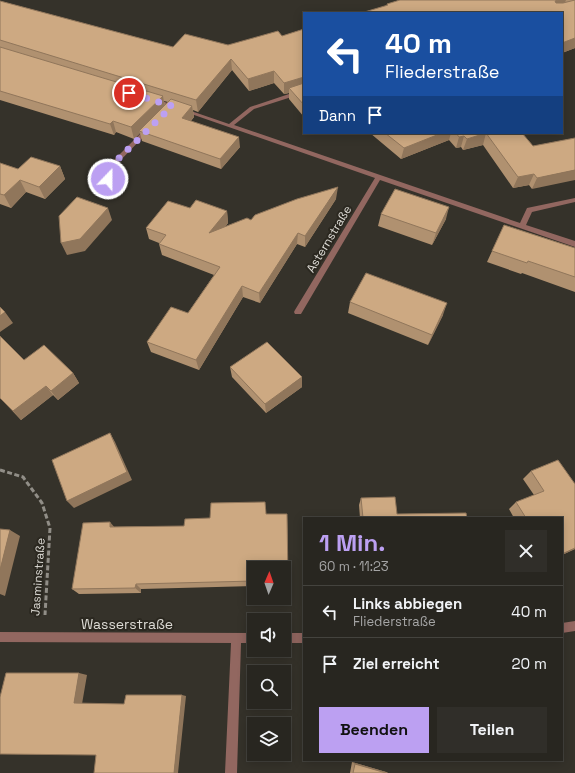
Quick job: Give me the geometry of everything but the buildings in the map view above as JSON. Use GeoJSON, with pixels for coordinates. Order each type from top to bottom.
{"type":"FeatureCollection","features":[{"type":"Feature","properties":{"kind":"street"},"geometry":{"type":"LineString","coordinates":[[230,126],[252,108],[303,92]]}},
{"type":"Feature","properties":{"kind":"street"},"geometry":{"type":"LineString","coordinates":[[150,99],[575,244]]}},
{"type":"Feature","properties":{"kind":"street"},"geometry":{"type":"LineString","coordinates":[[167,111],[172,106]]}},
{"type":"Feature","properties":{"kind":"street"},"geometry":{"type":"LineString","coordinates":[[108,190],[109,168],[151,127]]}},
{"type":"Feature","properties":{"kind":"street","name":"Asternstraße"},"geometry":{"type":"LineString","coordinates":[[298,312],[379,177]]}},
{"type":"Feature","properties":{"kind":"street"},"geometry":{"type":"LineString","coordinates":[[522,226],[529,210],[575,200]]}},
{"type":"Feature","properties":{"kind":"street"},"geometry":{"type":"LineString","coordinates":[[563,628],[575,626]]}},
{"type":"Feature","properties":{"kind":"street","name":"Wasserstraße"},"geometry":{"type":"LineString","coordinates":[[0,637],[247,638]]}},
{"type":"Feature","properties":{"kind":"street"},"geometry":{"type":"LineString","coordinates":[[291,638],[303,638]]}},
{"type":"Feature","properties":{"kind":"street"},"geometry":{"type":"LineString","coordinates":[[231,773],[236,639]]}},
{"type":"Feature","properties":{"kind":"path","name":"Jasminstraße"},"geometry":{"type":"LineString","coordinates":[[0,470],[23,477],[42,503],[50,528],[46,611],[40,638]]}},
{"type":"Feature","properties":{"kind":"route"},"geometry":{"type":"LineString","coordinates":[[108,179],[109,168],[172,106],[129,93]]}}]}
